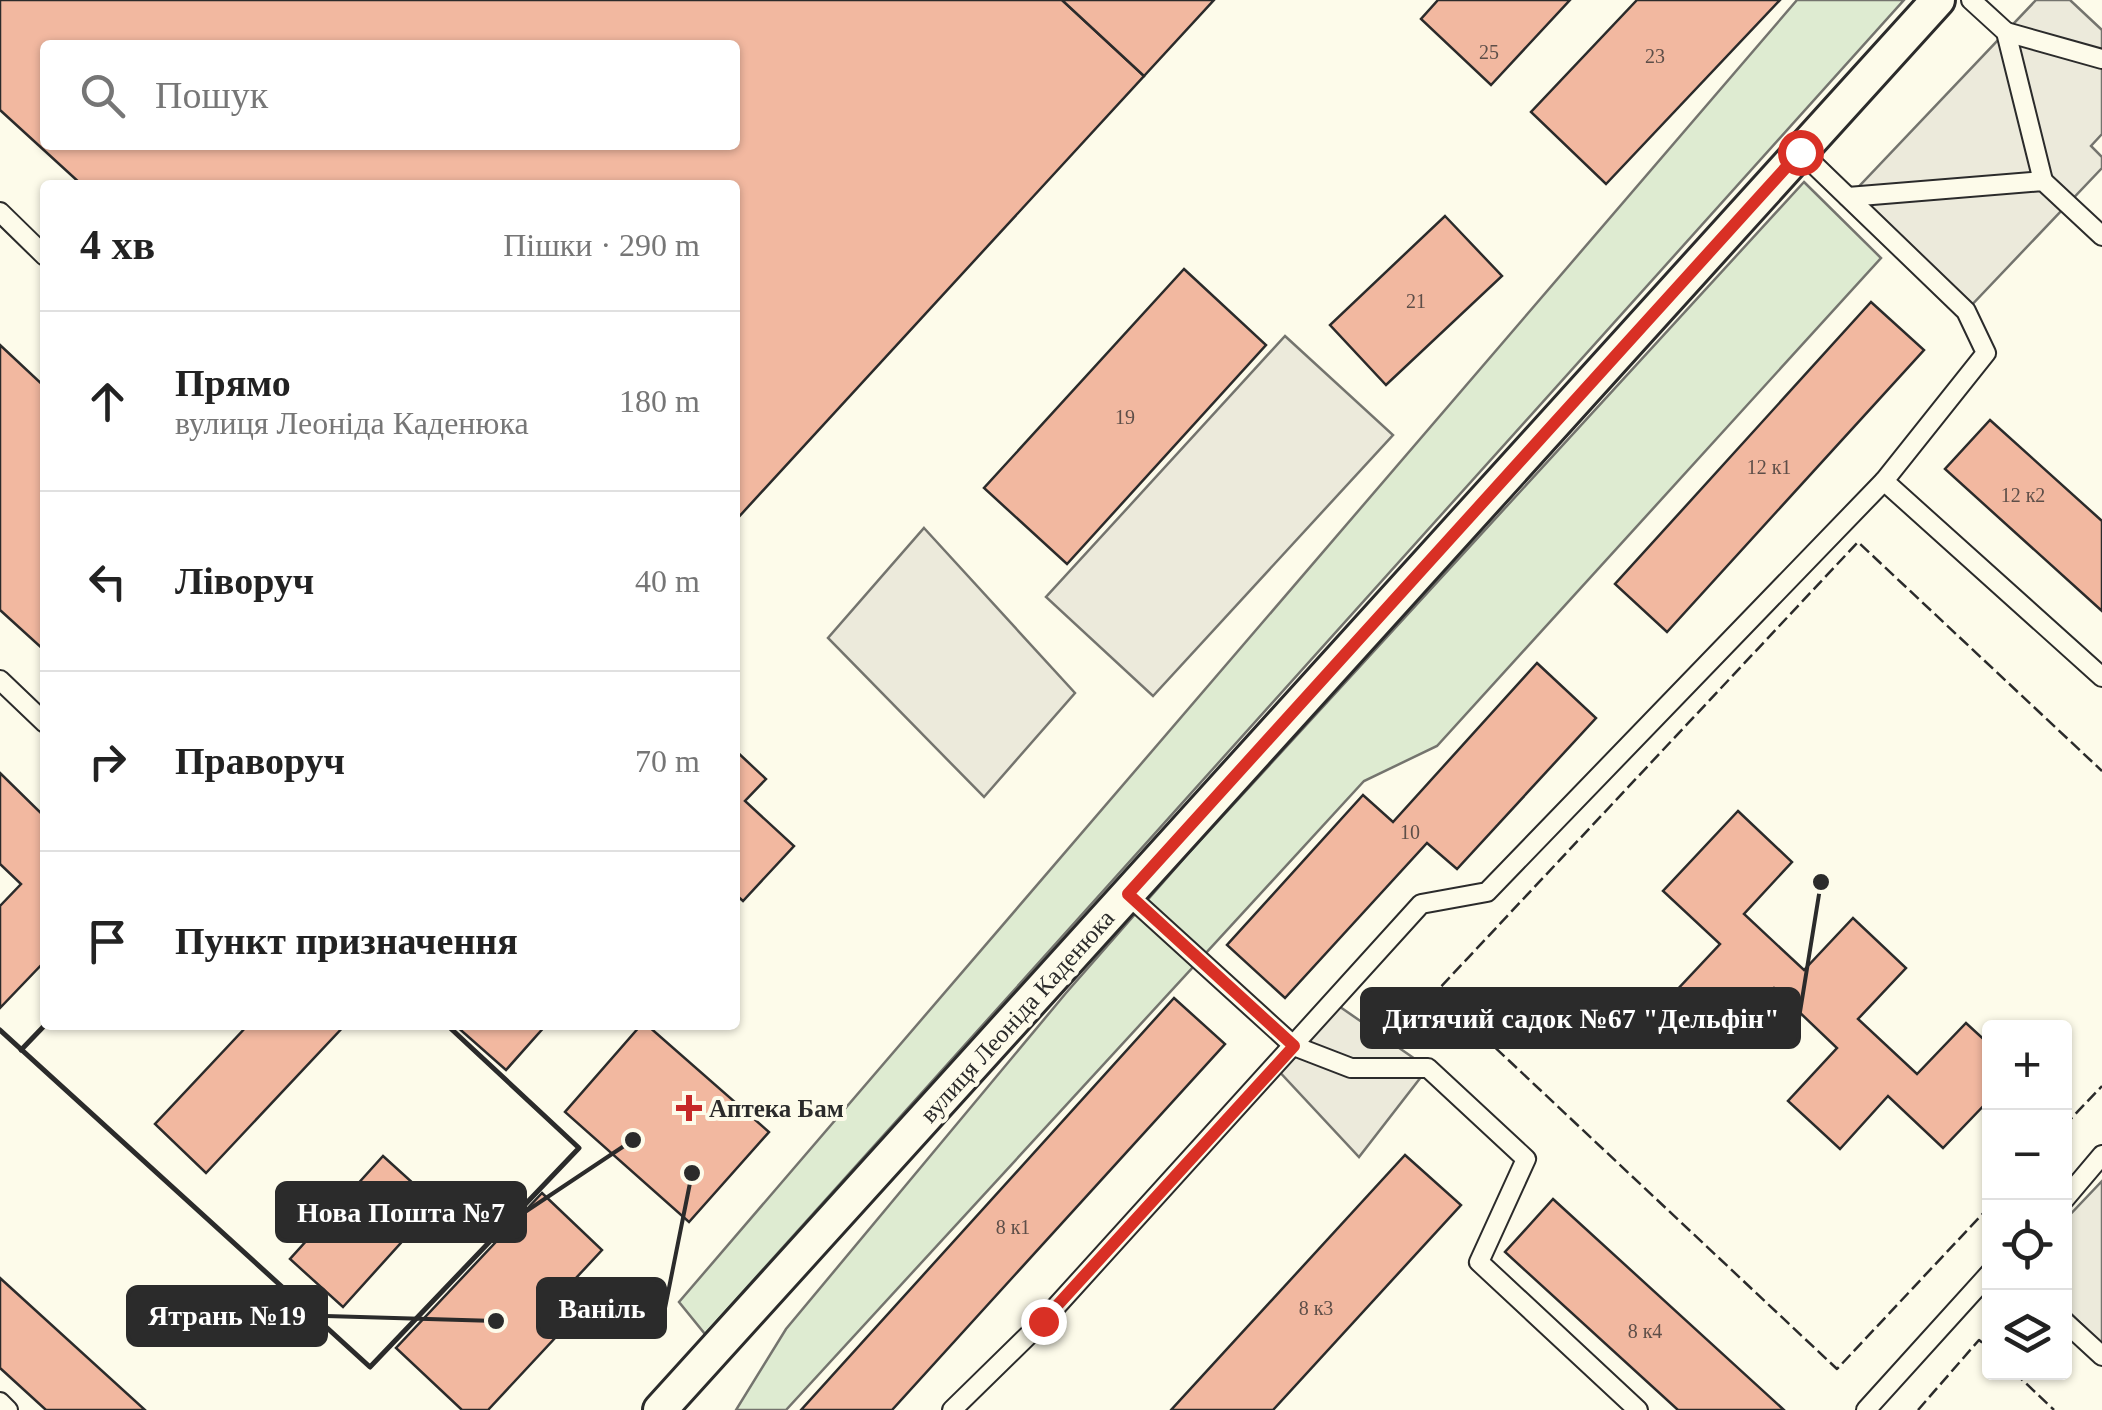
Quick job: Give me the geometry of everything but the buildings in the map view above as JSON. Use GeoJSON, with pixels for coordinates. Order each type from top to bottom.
{"type":"FeatureCollection","features":[{"type":"Feature","properties":{"kind":"street","name":"вулиця Леоніда Каденюка"},"geometry":{"type":"LineString","coordinates":[[660,1410],[1938,0]]}},
{"type":"Feature","properties":{"kind":"lane"},"geometry":{"type":"LineString","coordinates":[[1971,0],[2006,32],[2102,59]]}},
{"type":"Feature","properties":{"kind":"lane"},"geometry":{"type":"LineString","coordinates":[[2006,32],[2044,181],[2102,236]]}},
{"type":"Feature","properties":{"kind":"lane"},"geometry":{"type":"LineString","coordinates":[[952,1410],[1043,1321],[1421,904],[1487,892],[1884,481],[1986,352],[1966,311],[1800,152]]}},
{"type":"Feature","properties":{"kind":"lane"},"geometry":{"type":"LineString","coordinates":[[1848,198],[2044,181]]}},
{"type":"Feature","properties":{"kind":"lane"},"geometry":{"type":"LineString","coordinates":[[0,212],[40,251]]}},
{"type":"Feature","properties":{"kind":"lane"},"geometry":{"type":"LineString","coordinates":[[1884,481],[2102,677]]}},
{"type":"Feature","properties":{"kind":"lane"},"geometry":{"type":"LineString","coordinates":[[0,680],[40,718]]}},
{"type":"Feature","properties":{"kind":"lane"},"geometry":{"type":"LineString","coordinates":[[1128,894],[1294,1046],[1350,1068],[1428,1068],[1526,1159],[1480,1262],[1632,1408]]}},
{"type":"Feature","properties":{"kind":"lane"},"geometry":{"type":"LineString","coordinates":[[2072,1191],[2102,1155]]}},
{"type":"Feature","properties":{"kind":"lane"},"geometry":{"type":"LineString","coordinates":[[1866,1410],[1982,1281]]}},
{"type":"Feature","properties":{"kind":"lane"},"geometry":{"type":"LineString","coordinates":[[2072,1328],[2102,1356]]}},
{"type":"Feature","properties":{"kind":"lane"},"geometry":{"type":"LineString","coordinates":[[0,1402],[8,1410]]}},
{"type":"Feature","properties":{"kind":"green space"},"geometry":{"type":"Polygon","coordinates":[[[1797,0],[1904,0],[705,1334],[679,1302],[1797,0]]]}},
{"type":"Feature","properties":{"kind":"green space"},"geometry":{"type":"Polygon","coordinates":[[[1804,182],[1881,258],[1437,746],[1364,781],[786,1410],[736,1410],[786,1329],[1066,993],[1187,855],[1804,182]]]}},
{"type":"Feature","properties":{"kind":"shaded area"},"geometry":{"type":"Polygon","coordinates":[[[2036,0],[2070,0],[2102,30],[2102,134],[2091,146],[2102,157],[2102,168],[1966,311],[1848,198],[2036,0]]]}},
{"type":"Feature","properties":{"kind":"shaded area"},"geometry":{"type":"Polygon","coordinates":[[[1285,336],[1393,435],[1153,696],[1046,597],[1285,336]]]}},
{"type":"Feature","properties":{"kind":"shaded area"},"geometry":{"type":"Polygon","coordinates":[[[924,528],[1075,693],[984,797],[828,638],[924,528]]]}},
{"type":"Feature","properties":{"kind":"shaded area"},"geometry":{"type":"Polygon","coordinates":[[[1333,1002],[1428,1068],[1359,1157],[1275,1067],[1333,1002]]]}},
{"type":"Feature","properties":{"kind":"shaded area"},"geometry":{"type":"Polygon","coordinates":[[[2102,1181],[2102,1344],[2072,1315],[2072,1213],[2102,1181]]]}},
{"type":"Feature","properties":{"kind":"fence"},"geometry":{"type":"LineString","coordinates":[[1982,1215],[1837,1369],[1436,992],[1858,542],[2102,771]]}},
{"type":"Feature","properties":{"kind":"fence"},"geometry":{"type":"LineString","coordinates":[[2072,1118],[2102,1086]]}},
{"type":"Feature","properties":{"kind":"fence"},"geometry":{"type":"LineString","coordinates":[[1918,1410],[1979,1340],[1982,1342]]}},
{"type":"Feature","properties":{"kind":"fence"},"geometry":{"type":"LineString","coordinates":[[2022,1380],[2054,1410]]}},
{"type":"Feature","properties":{"kind":"wall"},"geometry":{"type":"LineString","coordinates":[[0,1030],[370,1367],[579,1148],[452,1030]]}},
{"type":"Feature","properties":{"kind":"wall"},"geometry":{"type":"LineString","coordinates":[[21,1050],[40,1030]]}},
{"type":"Feature","properties":{"kind":"place","name":"Дитячий садок №67 \"Дельфін\""},"geometry":{"type":"Point","coordinates":[1821,882]}},
{"type":"Feature","properties":{"kind":"place","name":"Аптека Бам"},"geometry":{"type":"Point","coordinates":[689,1108]}},
{"type":"Feature","properties":{"kind":"place","name":"Нова Пошта №7"},"geometry":{"type":"Point","coordinates":[633,1140]}},
{"type":"Feature","properties":{"kind":"place","name":"Ваніль"},"geometry":{"type":"Point","coordinates":[692,1173]}},
{"type":"Feature","properties":{"kind":"place","name":"Ятрань №19"},"geometry":{"type":"Point","coordinates":[496,1321]}},
{"type":"Feature","properties":{"kind":"route"},"geometry":{"type":"LineString","coordinates":[[1043,1321],[1294,1046],[1128,894],[1800,152]]}}]}
